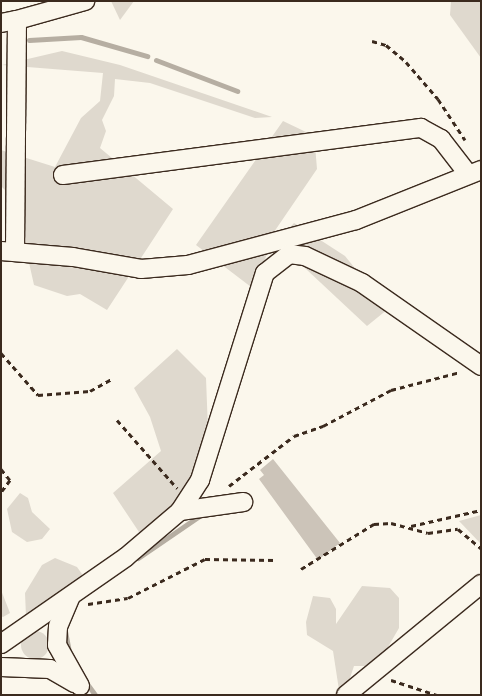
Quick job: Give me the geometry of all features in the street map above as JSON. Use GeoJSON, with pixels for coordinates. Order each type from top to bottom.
{"type":"FeatureCollection","features":[{"type":"Feature","properties":{"kind":"street"},"geometry":{"type":"LineString","coordinates":[[63,175],[421,128],[442,139],[470,170],[356,220],[188,265],[140,269],[8,252],[9,21],[85,1]]}},
{"type":"Feature","properties":{"kind":"street"},"geometry":{"type":"LineString","coordinates":[[1,644],[71,597],[184,505],[200,480],[265,274],[289,254],[305,256],[362,283],[476,370]]}},
{"type":"Feature","properties":{"kind":"street"},"geometry":{"type":"LineString","coordinates":[[184,505],[243,502]]}},
{"type":"Feature","properties":{"kind":"street"},"geometry":{"type":"LineString","coordinates":[[346,695],[369,673],[481,584]]}},
{"type":"Feature","properties":{"kind":"street"},"geometry":{"type":"LineString","coordinates":[[71,597],[58,626],[57,645],[83,691]]}},
{"type":"Feature","properties":{"kind":"street"},"geometry":{"type":"LineString","coordinates":[[1,667],[50,668],[83,691]]}},
{"type":"Feature","properties":{"kind":"path"},"geometry":{"type":"LineString","coordinates":[[372,41],[386,45],[406,62],[459,128],[467,147],[470,170]]}},
{"type":"Feature","properties":{"kind":"path"},"geometry":{"type":"LineString","coordinates":[[1,353],[38,395],[90,391],[112,379]]}},
{"type":"Feature","properties":{"kind":"path"},"geometry":{"type":"LineString","coordinates":[[227,488],[294,436],[323,426],[391,390],[476,370]]}},
{"type":"Feature","properties":{"kind":"path"},"geometry":{"type":"LineString","coordinates":[[117,420],[129,439],[184,505]]}},
{"type":"Feature","properties":{"kind":"path"},"geometry":{"type":"LineString","coordinates":[[1,469],[10,480],[1,492]]}},
{"type":"Feature","properties":{"kind":"path"},"geometry":{"type":"LineString","coordinates":[[407,526],[481,510]]}},
{"type":"Feature","properties":{"kind":"path"},"geometry":{"type":"LineString","coordinates":[[301,569],[374,524],[407,526],[428,533],[458,529],[481,548]]}},
{"type":"Feature","properties":{"kind":"path"},"geometry":{"type":"LineString","coordinates":[[71,597],[99,606],[128,598],[206,559],[276,560]]}},
{"type":"Feature","properties":{"kind":"path"},"geometry":{"type":"LineString","coordinates":[[369,673],[437,695]]}},
{"type":"Feature","properties":{"kind":"shaded area"},"geometry":{"type":"Polygon","coordinates":[[[111,1],[134,1],[120,20],[111,1]]]}},
{"type":"Feature","properties":{"kind":"shaded area"},"geometry":{"type":"Polygon","coordinates":[[[451,1],[481,1],[481,58],[450,15],[451,1]]]}},
{"type":"Feature","properties":{"kind":"shaded area"},"geometry":{"type":"Polygon","coordinates":[[[62,51],[120,65],[272,117],[255,118],[150,83],[115,79],[114,96],[102,120],[106,131],[100,148],[173,209],[107,310],[80,294],[67,296],[34,285],[15,200],[1,186],[1,150],[55,167],[81,118],[100,101],[103,73],[2,65],[62,51]]]}},
{"type":"Feature","properties":{"kind":"shaded area"},"geometry":{"type":"Polygon","coordinates":[[[283,121],[306,132],[315,145],[317,169],[274,232],[255,290],[196,245],[283,121]]]}},
{"type":"Feature","properties":{"kind":"shaded area"},"geometry":{"type":"Polygon","coordinates":[[[294,223],[345,256],[388,309],[367,326],[291,255],[287,231],[294,223]]]}},
{"type":"Feature","properties":{"kind":"shaded area"},"geometry":{"type":"Polygon","coordinates":[[[177,349],[206,378],[208,430],[197,482],[182,501],[139,532],[113,493],[161,451],[150,417],[134,388],[177,349]]]}},
{"type":"Feature","properties":{"kind":"shaded area"},"geometry":{"type":"Polygon","coordinates":[[[20,493],[28,498],[32,512],[50,529],[42,539],[27,542],[12,532],[7,509],[20,493]]]}},
{"type":"Feature","properties":{"kind":"shaded area"},"geometry":{"type":"Polygon","coordinates":[[[481,515],[481,544],[459,521],[481,515]]]}},
{"type":"Feature","properties":{"kind":"shaded area"},"geometry":{"type":"Polygon","coordinates":[[[55,558],[77,567],[82,574],[78,583],[32,616],[26,616],[25,593],[42,565],[55,558]]]}},
{"type":"Feature","properties":{"kind":"shaded area"},"geometry":{"type":"Polygon","coordinates":[[[362,586],[390,588],[399,598],[399,628],[377,666],[354,666],[348,684],[339,690],[333,651],[307,635],[306,622],[313,596],[330,598],[336,609],[336,624],[362,586]]]}},
{"type":"Feature","properties":{"kind":"shaded area"},"geometry":{"type":"Polygon","coordinates":[[[1,590],[10,613],[3,617],[1,616],[1,590]]]}},
{"type":"Feature","properties":{"kind":"shaded area"},"geometry":{"type":"Polygon","coordinates":[[[35,631],[45,635],[49,645],[45,655],[35,659],[25,655],[21,645],[25,635],[35,631]]]}},
{"type":"Feature","properties":{"kind":"building"},"geometry":{"type":"Polygon","coordinates":[[[273,459],[340,543],[318,560],[259,479],[264,475],[260,470],[273,459]]]}},
{"type":"Feature","properties":{"kind":"waterway"},"geometry":{"type":"LineString","coordinates":[[29,40],[81,37],[147,56]]}},
{"type":"Feature","properties":{"kind":"waterway"},"geometry":{"type":"LineString","coordinates":[[156,60],[237,91]]}},
{"type":"Feature","properties":{"kind":"waterway"},"geometry":{"type":"LineString","coordinates":[[138,558],[199,516]]}},
{"type":"Feature","properties":{"kind":"waterway"},"geometry":{"type":"LineString","coordinates":[[65,631],[69,652]]}},
{"type":"Feature","properties":{"kind":"waterway"},"geometry":{"type":"LineString","coordinates":[[85,681],[95,695]]}}]}
